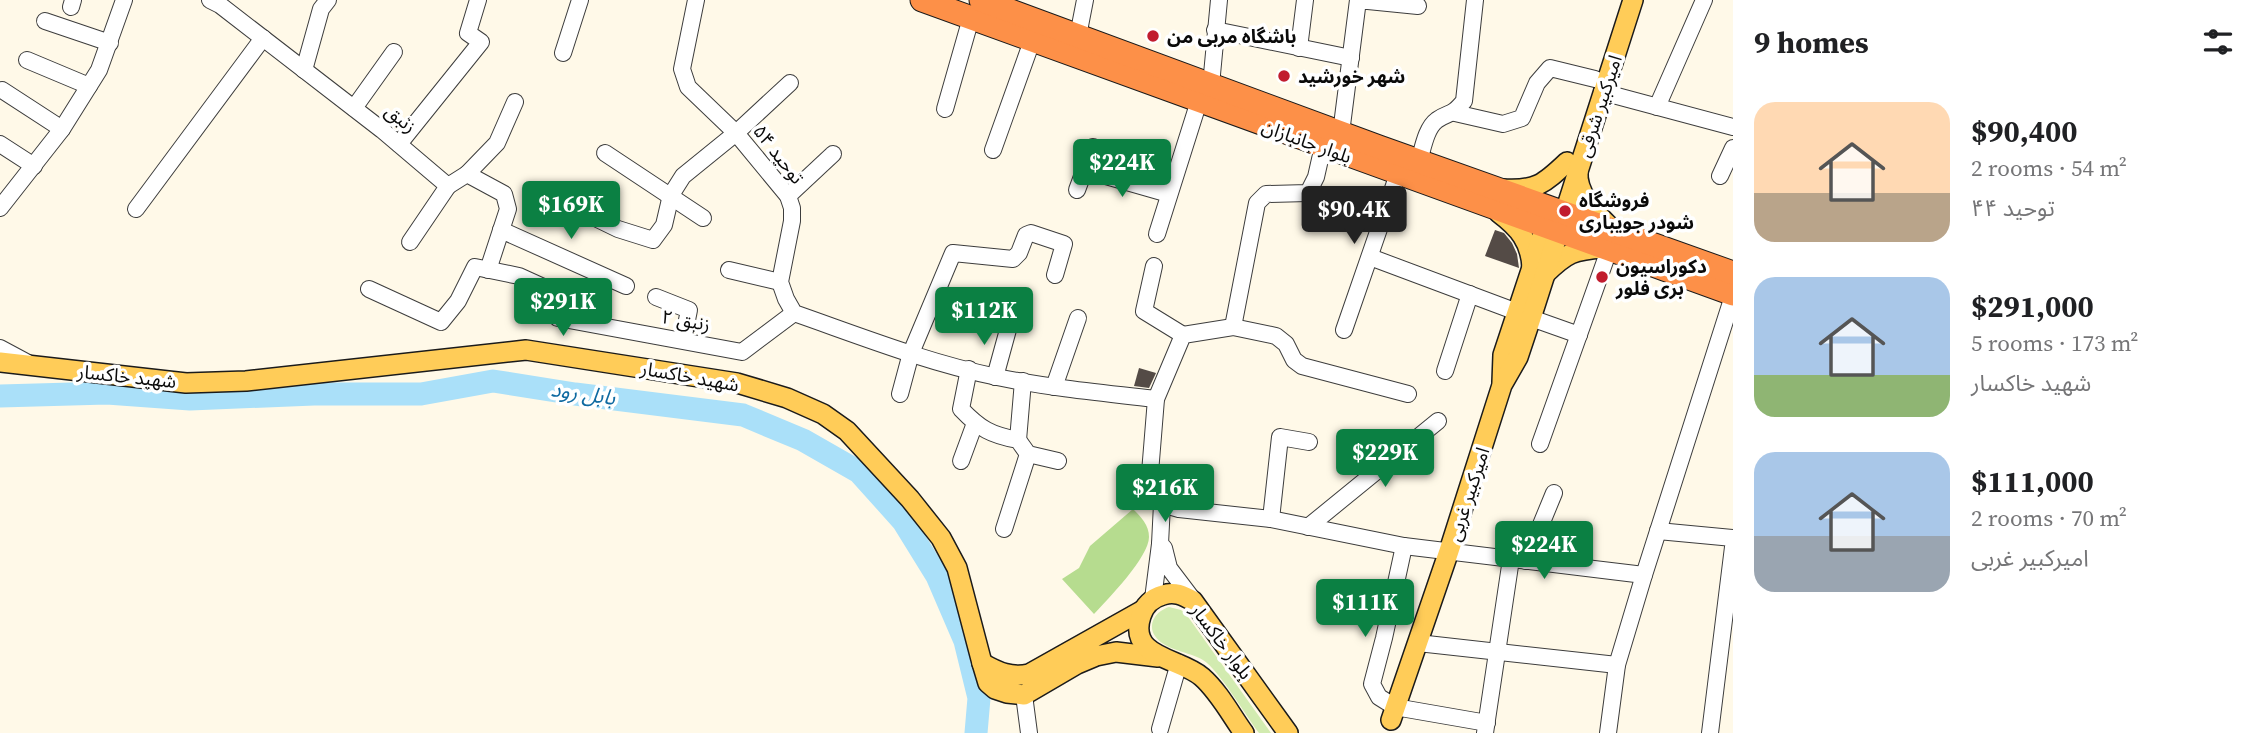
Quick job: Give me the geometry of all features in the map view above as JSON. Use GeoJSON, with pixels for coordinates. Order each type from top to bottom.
{"type":"FeatureCollection","features":[{"type":"Feature","properties":{"kind":"highway","name":"بلوار جانبازان"},"geometry":{"type":"LineString","coordinates":[[922,0],[976,9],[1078,36],[1205,93]]}},
{"type":"Feature","properties":{"kind":"highway","name":"بلوار جانبازان"},"geometry":{"type":"LineString","coordinates":[[976,9],[1032,41],[1205,93],[1332,139],[1419,161],[1496,198]]}},
{"type":"Feature","properties":{"kind":"highway","name":"بلوار جانبازان"},"geometry":{"type":"LineString","coordinates":[[1332,139],[1398,174],[1496,198],[1555,219],[1733,295]]}},
{"type":"Feature","properties":{"kind":"highway","name":"بلوار جانبازان"},"geometry":{"type":"LineString","coordinates":[[1608,242],[1733,273]]}},
{"type":"Feature","properties":{"kind":"main road","name":"امیرکبیر شرقی"},"geometry":{"type":"LineString","coordinates":[[1555,219],[1598,86],[1621,0]]}},
{"type":"Feature","properties":{"kind":"main road","name":"امیرکبیر شرقی"},"geometry":{"type":"LineString","coordinates":[[1598,86],[1633,0]]}},
{"type":"Feature","properties":{"kind":"main road"},"geometry":{"type":"LineString","coordinates":[[1572,166],[1580,188],[1595,211],[1608,242],[1563,257],[1539,271],[1521,230],[1496,198],[1545,183],[1572,166]]}},
{"type":"Feature","properties":{"kind":"main road","name":"امیرکبیر غربی"},"geometry":{"type":"LineString","coordinates":[[1390,723],[1502,386],[1503,355],[1524,315],[1555,219]]}},
{"type":"Feature","properties":{"kind":"main road","name":"شهید خاکسار"},"geometry":{"type":"LineString","coordinates":[[0,362],[186,383],[218,383],[526,350],[737,383],[774,393],[838,423],[926,519],[941,538],[957,568],[988,683],[1007,694],[1024,695]]}},
{"type":"Feature","properties":{"kind":"main road","name":"بلوار خاکسار"},"geometry":{"type":"LineString","coordinates":[[1148,605],[1172,593],[1194,601],[1288,733]]}},
{"type":"Feature","properties":{"kind":"main road"},"geometry":{"type":"LineString","coordinates":[[982,663],[1006,675],[1018,677],[1029,674],[1148,605]]}},
{"type":"Feature","properties":{"kind":"main road"},"geometry":{"type":"LineString","coordinates":[[1148,605],[1139,621],[1139,632],[1143,643],[1158,657]]}},
{"type":"Feature","properties":{"kind":"main road","name":"بلوار خاکسار"},"geometry":{"type":"LineString","coordinates":[[1024,695],[1096,656],[1116,652],[1158,657],[1179,663],[1207,682],[1244,733]]}},
{"type":"Feature","properties":{"kind":"street"},"geometry":{"type":"LineString","coordinates":[[0,208],[62,129],[99,70],[124,0]]}},
{"type":"Feature","properties":{"kind":"street","name":"زنبق"},"geometry":{"type":"LineString","coordinates":[[210,0],[232,6],[262,38],[354,108],[448,186]]}},
{"type":"Feature","properties":{"kind":"street"},"geometry":{"type":"LineString","coordinates":[[304,70],[321,9],[328,0]]}},
{"type":"Feature","properties":{"kind":"street"},"geometry":{"type":"LineString","coordinates":[[399,144],[481,42],[468,33],[478,0]]}},
{"type":"Feature","properties":{"kind":"street"},"geometry":{"type":"LineString","coordinates":[[563,53],[580,0]]}},
{"type":"Feature","properties":{"kind":"street","name":"توحید ۵۴"},"geometry":{"type":"LineString","coordinates":[[696,0],[682,69],[683,77],[688,87],[736,133],[788,196],[792,221],[780,282]]}},
{"type":"Feature","properties":{"kind":"street"},"geometry":{"type":"LineString","coordinates":[[1078,36],[1085,0]]}},
{"type":"Feature","properties":{"kind":"street"},"geometry":{"type":"LineString","coordinates":[[1157,234],[1205,93],[1219,0]]}},
{"type":"Feature","properties":{"kind":"street"},"geometry":{"type":"LineString","coordinates":[[1299,48],[1305,0]]}},
{"type":"Feature","properties":{"kind":"street"},"geometry":{"type":"LineString","coordinates":[[1233,327],[1258,203],[1266,194],[1308,193],[1332,139],[1351,58],[1358,0],[1418,6]]}},
{"type":"Feature","properties":{"kind":"street"},"geometry":{"type":"LineString","coordinates":[[1419,161],[1426,136],[1436,121],[1455,113],[1464,101],[1475,0]]}},
{"type":"Feature","properties":{"kind":"street"},"geometry":{"type":"LineString","coordinates":[[1657,107],[1704,0]]}},
{"type":"Feature","properties":{"kind":"street"},"geometry":{"type":"LineString","coordinates":[[945,109],[976,9]]}},
{"type":"Feature","properties":{"kind":"street"},"geometry":{"type":"LineString","coordinates":[[45,21],[110,43]]}},
{"type":"Feature","properties":{"kind":"street"},"geometry":{"type":"LineString","coordinates":[[1215,30],[1351,58]]}},
{"type":"Feature","properties":{"kind":"street"},"geometry":{"type":"LineString","coordinates":[[136,209],[262,38]]}},
{"type":"Feature","properties":{"kind":"street"},"geometry":{"type":"LineString","coordinates":[[993,150],[1032,41]]}},
{"type":"Feature","properties":{"kind":"street"},"geometry":{"type":"LineString","coordinates":[[354,108],[394,52]]}},
{"type":"Feature","properties":{"kind":"street"},"geometry":{"type":"LineString","coordinates":[[27,60],[89,86]]}},
{"type":"Feature","properties":{"kind":"street"},"geometry":{"type":"LineString","coordinates":[[1455,113],[1503,124],[1522,117],[1537,83],[1550,68],[1657,107],[1733,127]]}},
{"type":"Feature","properties":{"kind":"street"},"geometry":{"type":"LineString","coordinates":[[585,213],[618,229],[653,240],[664,225],[671,195],[683,176],[736,133],[790,83]]}},
{"type":"Feature","properties":{"kind":"street"},"geometry":{"type":"LineString","coordinates":[[2,90],[62,129]]}},
{"type":"Feature","properties":{"kind":"street"},"geometry":{"type":"LineString","coordinates":[[411,242],[448,186],[467,174],[497,143],[515,102]]}},
{"type":"Feature","properties":{"kind":"street"},"geometry":{"type":"LineString","coordinates":[[0,144],[34,166]]}},
{"type":"Feature","properties":{"kind":"street"},"geometry":{"type":"LineString","coordinates":[[1077,190],[1093,147]]}},
{"type":"Feature","properties":{"kind":"street"},"geometry":{"type":"LineString","coordinates":[[1720,176],[1733,148]]}},
{"type":"Feature","properties":{"kind":"street"},"geometry":{"type":"LineString","coordinates":[[605,153],[703,218]]}},
{"type":"Feature","properties":{"kind":"street"},"geometry":{"type":"LineString","coordinates":[[788,196],[833,154]]}},
{"type":"Feature","properties":{"kind":"street"},"geometry":{"type":"LineString","coordinates":[[1085,170],[1169,194]]}},
{"type":"Feature","properties":{"kind":"street"},"geometry":{"type":"LineString","coordinates":[[369,289],[441,322],[457,301],[475,267],[488,270],[508,209],[504,194],[467,174]]}},
{"type":"Feature","properties":{"kind":"street"},"geometry":{"type":"LineString","coordinates":[[1344,330],[1398,174]]}},
{"type":"Feature","properties":{"kind":"street"},"geometry":{"type":"LineString","coordinates":[[501,230],[626,286]]}},
{"type":"Feature","properties":{"kind":"street"},"geometry":{"type":"LineString","coordinates":[[900,394],[911,353],[953,253],[1013,259],[1019,253],[1026,235],[1031,233],[1064,244],[1055,275]]}},
{"type":"Feature","properties":{"kind":"street"},"geometry":{"type":"LineString","coordinates":[[1540,444],[1579,335],[1608,242]]}},
{"type":"Feature","properties":{"kind":"street"},"geometry":{"type":"LineString","coordinates":[[1370,257],[1579,335]]}},
{"type":"Feature","properties":{"kind":"street"},"geometry":{"type":"LineString","coordinates":[[1154,266],[1144,311],[1183,335],[1233,327],[1282,339],[1294,360],[1302,366],[1408,394]]}},
{"type":"Feature","properties":{"kind":"street","name":"زنبق ۲"},"geometry":{"type":"LineString","coordinates":[[488,270],[519,276],[552,291],[558,318],[742,352],[794,313]]}},
{"type":"Feature","properties":{"kind":"street"},"geometry":{"type":"LineString","coordinates":[[729,270],[780,282],[794,313],[911,353],[995,377],[1156,399]]}},
{"type":"Feature","properties":{"kind":"street"},"geometry":{"type":"LineString","coordinates":[[1445,371],[1470,294]]}},
{"type":"Feature","properties":{"kind":"street"},"geometry":{"type":"LineString","coordinates":[[1608,733],[1617,665],[1733,295]]}},
{"type":"Feature","properties":{"kind":"street"},"geometry":{"type":"LineString","coordinates":[[656,297],[689,310],[682,340]]}},
{"type":"Feature","properties":{"kind":"street"},"geometry":{"type":"LineString","coordinates":[[1055,387],[1078,318]]}},
{"type":"Feature","properties":{"kind":"street"},"geometry":{"type":"LineString","coordinates":[[995,377],[1009,326]]}},
{"type":"Feature","properties":{"kind":"street"},"geometry":{"type":"LineString","coordinates":[[1183,335],[1156,399],[1149,485],[1162,503],[1179,509],[1271,519],[1404,546],[1644,575]]}},
{"type":"Feature","properties":{"kind":"street"},"geometry":{"type":"LineString","coordinates":[[0,348],[34,366]]}},
{"type":"Feature","properties":{"kind":"street"},"geometry":{"type":"LineString","coordinates":[[969,369],[961,409],[975,423],[995,436],[1018,440]]}},
{"type":"Feature","properties":{"kind":"street"},"geometry":{"type":"LineString","coordinates":[[1023,382],[1018,440],[1028,454],[1058,461]]}},
{"type":"Feature","properties":{"kind":"street"},"geometry":{"type":"LineString","coordinates":[[1308,527],[1438,421]]}},
{"type":"Feature","properties":{"kind":"street"},"geometry":{"type":"LineString","coordinates":[[961,461],[975,423]]}},
{"type":"Feature","properties":{"kind":"street"},"geometry":{"type":"LineString","coordinates":[[1271,519],[1280,437],[1309,442]]}},
{"type":"Feature","properties":{"kind":"street"},"geometry":{"type":"LineString","coordinates":[[1004,529],[1028,454]]}},
{"type":"Feature","properties":{"kind":"street"},"geometry":{"type":"LineString","coordinates":[[1404,546],[1372,684],[1390,723],[1486,728],[1497,652],[1518,560],[1554,493]]}},
{"type":"Feature","properties":{"kind":"street"},"geometry":{"type":"LineString","coordinates":[[1148,605],[1160,544],[1162,503]]}},
{"type":"Feature","properties":{"kind":"street"},"geometry":{"type":"LineString","coordinates":[[1658,531],[1733,538]]}},
{"type":"Feature","properties":{"kind":"street"},"geometry":{"type":"LineString","coordinates":[[1160,544],[1164,548],[1169,568],[1194,601]]}},
{"type":"Feature","properties":{"kind":"street"},"geometry":{"type":"LineString","coordinates":[[1710,733],[1733,547]]}},
{"type":"Feature","properties":{"kind":"street"},"geometry":{"type":"LineString","coordinates":[[1418,643],[1617,665]]}},
{"type":"Feature","properties":{"kind":"street"},"geometry":{"type":"LineString","coordinates":[[1160,729],[1179,663]]}},
{"type":"Feature","properties":{"kind":"street"},"geometry":{"type":"LineString","coordinates":[[1024,695],[1029,733]]}},
{"type":"Feature","properties":{"kind":"green space"},"geometry":{"type":"Polygon","coordinates":[[[1133,509],[1148,529],[1147,545],[1127,577],[1094,614],[1062,579],[1079,568],[1090,546],[1133,509]]]}},
{"type":"Feature","properties":{"kind":"green space"},"geometry":{"type":"Polygon","coordinates":[[[1169,607],[1186,614],[1271,733],[1259,733],[1224,683],[1203,660],[1159,641],[1152,623],[1160,612],[1169,607]]]}},
{"type":"Feature","properties":{"kind":"building"},"geometry":{"type":"Polygon","coordinates":[[[1495,230],[1504,233],[1512,243],[1519,268],[1485,256],[1495,230]]]}},
{"type":"Feature","properties":{"kind":"building"},"geometry":{"type":"Polygon","coordinates":[[[1139,368],[1156,373],[1149,388],[1134,386],[1139,368]]]}},
{"type":"Feature","properties":{"kind":"waterway","name":"بابل رود"},"geometry":{"type":"LineString","coordinates":[[0,396],[107,393],[190,399],[314,394],[421,394],[493,381],[743,415],[803,440],[859,472],[903,521],[937,576],[965,641],[979,698],[976,733]]}},
{"type":"Feature","properties":{"kind":"place","name":"باشگاه مربی من"},"geometry":{"type":"Point","coordinates":[1153,36]}},
{"type":"Feature","properties":{"kind":"place","name":"شهر خورشید"},"geometry":{"type":"Point","coordinates":[1284,76]}},
{"type":"Feature","properties":{"kind":"place","name":"فروشگاه شودر جویباری"},"geometry":{"type":"Point","coordinates":[1565,211]}},
{"type":"Feature","properties":{"kind":"place","name":"دکوراسیون بری فلور"},"geometry":{"type":"Point","coordinates":[1602,277]}}]}
